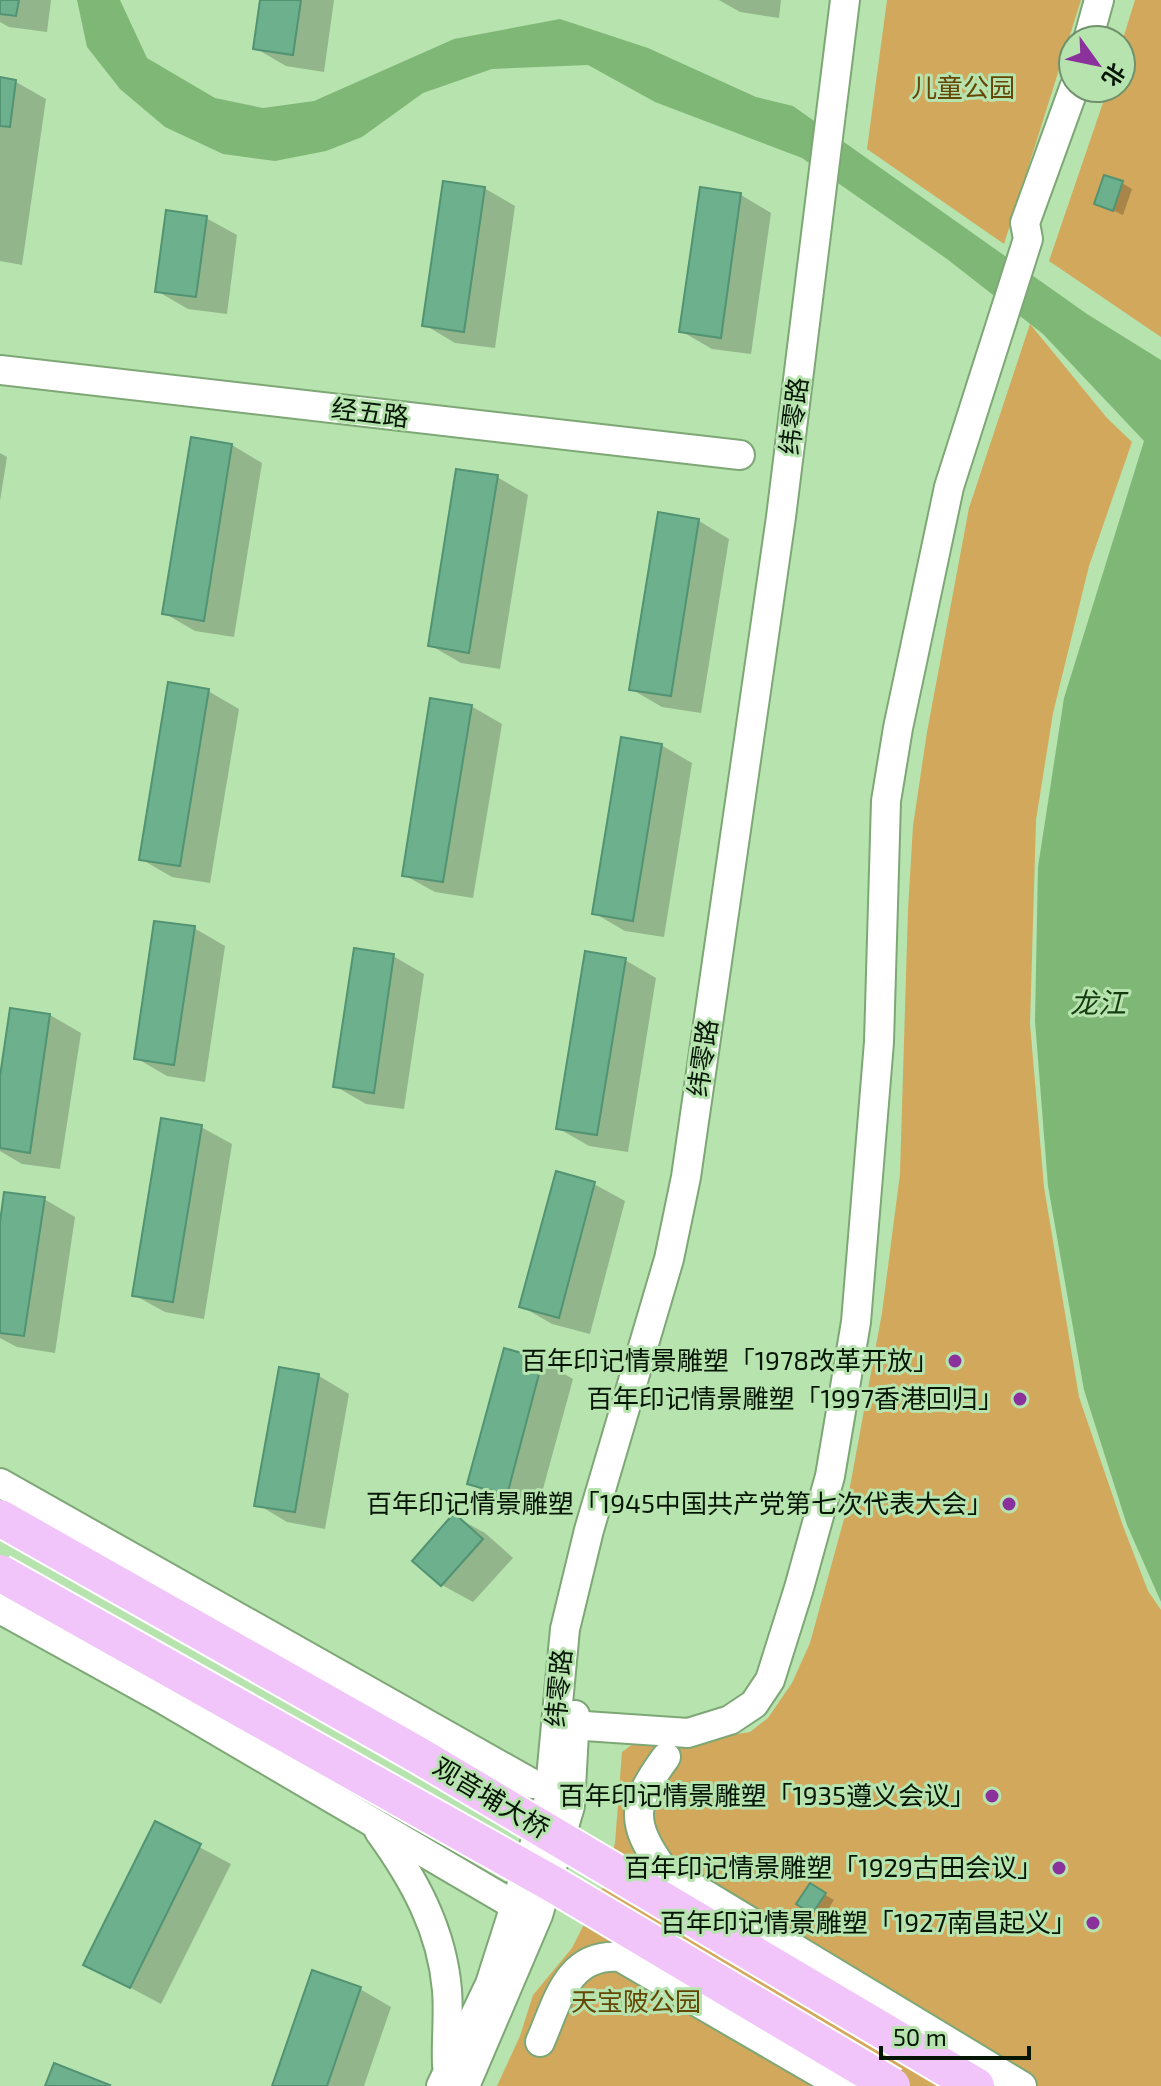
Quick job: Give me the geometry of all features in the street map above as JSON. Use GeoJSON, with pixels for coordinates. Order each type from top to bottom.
{"type":"FeatureCollection","features":[{"type":"Feature","properties":{"kind":"main road","name":"观音埔大桥"},"geometry":{"type":"LineString","coordinates":[[0,1518],[418,1755],[976,2086]]}},
{"type":"Feature","properties":{"kind":"main road","name":"观音埔大桥"},"geometry":{"type":"LineString","coordinates":[[0,1573],[396,1793],[892,2086]]}},
{"type":"Feature","properties":{"kind":"street","name":"纬零路"},"geometry":{"type":"LineString","coordinates":[[451,2081],[490,1984],[549,1799],[565,1629],[589,1530],[669,1259],[686,1177],[781,517],[845,0]]}},
{"type":"Feature","properties":{"kind":"street","name":"纬零路"},"geometry":{"type":"LineString","coordinates":[[451,2081],[538,1915],[570,1806],[579,1633],[599,1536],[680,1261],[698,1181],[718,1076],[793,534],[859,0]]}},
{"type":"Feature","properties":{"kind":"street"},"geometry":{"type":"LineString","coordinates":[[1092,24],[1099,0]]}},
{"type":"Feature","properties":{"kind":"street"},"geometry":{"type":"LineString","coordinates":[[585,1726],[688,1733],[730,1720],[754,1704],[770,1680],[799,1588],[830,1476],[856,1322],[877,1074],[886,801],[949,487],[996,329],[1028,239],[1025,223],[1068,104]]}},
{"type":"Feature","properties":{"kind":"street","name":"经五路"},"geometry":{"type":"LineString","coordinates":[[0,356],[740,449],[0,370]]}},
{"type":"Feature","properties":{"kind":"street"},"geometry":{"type":"LineString","coordinates":[[0,1483],[533,1784]]}},
{"type":"Feature","properties":{"kind":"street"},"geometry":{"type":"LineString","coordinates":[[0,1609],[507,1901]]}},
{"type":"Feature","properties":{"kind":"street"},"geometry":{"type":"LineString","coordinates":[[666,1757],[649,1781],[638,1817],[642,1838],[663,1869],[1022,2086]]}},
{"type":"Feature","properties":{"kind":"street"},"geometry":{"type":"LineString","coordinates":[[372,1821],[402,1863],[439,1942],[447,1991],[451,2081]]}},
{"type":"Feature","properties":{"kind":"street"},"geometry":{"type":"LineString","coordinates":[[540,2042],[570,1973],[586,1961],[603,1955],[620,1957],[842,2086]]}},
{"type":"Feature","properties":{"kind":"green space","name":"儿童公园"},"geometry":{"type":"Polygon","coordinates":[[[887,0],[1081,0],[1073,24],[1057,24],[1057,76],[1004,244],[867,149],[887,0]]]}},
{"type":"Feature","properties":{"kind":"green space"},"geometry":{"type":"Polygon","coordinates":[[[1135,0],[1161,0],[1161,337],[1049,261],[1103,104],[1137,104],[1137,24],[1128,24],[1135,0]]]}},
{"type":"Feature","properties":{"kind":"green space","name":"天宝陂公园"},"geometry":{"type":"Polygon","coordinates":[[[1030,324],[1107,418],[1132,442],[1089,566],[1053,713],[1036,820],[1030,1024],[1044,1187],[1079,1397],[1148,1591],[1161,1610],[1161,2086],[497,2086],[520,2036],[533,1995],[572,1948],[603,1887],[615,1843],[622,1752],[641,1738],[713,1738],[750,1732],[768,1718],[792,1683],[810,1643],[844,1519],[882,1313],[900,1174],[913,826],[927,732],[969,508],[1030,324]]]}},
{"type":"Feature","properties":{"kind":"water","name":"龙江"},"geometry":{"type":"Polygon","coordinates":[[[77,0],[120,0],[147,58],[215,98],[263,108],[314,101],[454,39],[560,19],[648,48],[756,97],[793,106],[1087,314],[1161,360],[1161,1602],[1127,1525],[1084,1390],[1048,1186],[1035,1021],[1038,867],[1064,698],[1144,441],[1043,334],[947,259],[802,158],[655,102],[588,65],[492,69],[423,93],[362,137],[326,151],[275,161],[223,154],[165,127],[120,89],[87,47],[77,0]]]}},
{"type":"Feature","properties":{"kind":"building"},"geometry":{"type":"Polygon","coordinates":[[[0,0],[19,0],[16,16],[0,14],[0,0]]]}},
{"type":"Feature","properties":{"kind":"building"},"geometry":{"type":"Polygon","coordinates":[[[260,0],[301,0],[293,55],[253,49],[260,0]]]}},
{"type":"Feature","properties":{"kind":"building"},"geometry":{"type":"Polygon","coordinates":[[[0,77],[16,80],[10,127],[0,126],[0,77]]]}},
{"type":"Feature","properties":{"kind":"building"},"geometry":{"type":"Polygon","coordinates":[[[1104,175],[1123,181],[1113,211],[1094,204],[1104,175]]]}},
{"type":"Feature","properties":{"kind":"building"},"geometry":{"type":"Polygon","coordinates":[[[443,181],[485,187],[464,332],[422,326],[443,181]]]}},
{"type":"Feature","properties":{"kind":"building"},"geometry":{"type":"Polygon","coordinates":[[[700,187],[741,193],[721,338],[679,332],[700,187]]]}},
{"type":"Feature","properties":{"kind":"building"},"geometry":{"type":"Polygon","coordinates":[[[166,210],[207,216],[196,297],[155,292],[166,210]]]}},
{"type":"Feature","properties":{"kind":"building"},"geometry":{"type":"Polygon","coordinates":[[[191,437],[232,444],[204,621],[162,614],[191,437]]]}},
{"type":"Feature","properties":{"kind":"building"},"geometry":{"type":"Polygon","coordinates":[[[456,469],[498,475],[469,653],[428,646],[456,469]]]}},
{"type":"Feature","properties":{"kind":"building"},"geometry":{"type":"Polygon","coordinates":[[[658,512],[699,519],[671,696],[629,690],[658,512]]]}},
{"type":"Feature","properties":{"kind":"building"},"geometry":{"type":"Polygon","coordinates":[[[168,682],[209,689],[180,866],[139,860],[168,682]]]}},
{"type":"Feature","properties":{"kind":"building"},"geometry":{"type":"Polygon","coordinates":[[[430,698],[472,705],[443,882],[402,876],[430,698]]]}},
{"type":"Feature","properties":{"kind":"building"},"geometry":{"type":"Polygon","coordinates":[[[621,737],[662,744],[633,921],[592,914],[621,737]]]}},
{"type":"Feature","properties":{"kind":"building"},"geometry":{"type":"Polygon","coordinates":[[[154,921],[195,926],[174,1065],[134,1059],[154,921]]]}},
{"type":"Feature","properties":{"kind":"building"},"geometry":{"type":"Polygon","coordinates":[[[354,948],[394,954],[374,1093],[333,1087],[354,948]]]}},
{"type":"Feature","properties":{"kind":"building"},"geometry":{"type":"Polygon","coordinates":[[[585,951],[626,958],[597,1135],[556,1129],[585,951]]]}},
{"type":"Feature","properties":{"kind":"building"},"geometry":{"type":"Polygon","coordinates":[[[10,1008],[50,1014],[30,1153],[0,1148],[0,1076],[10,1008]]]}},
{"type":"Feature","properties":{"kind":"building"},"geometry":{"type":"Polygon","coordinates":[[[161,1118],[202,1125],[173,1302],[132,1296],[161,1118]]]}},
{"type":"Feature","properties":{"kind":"building"},"geometry":{"type":"Polygon","coordinates":[[[556,1171],[595,1182],[559,1318],[519,1307],[556,1171]]]}},
{"type":"Feature","properties":{"kind":"building"},"geometry":{"type":"Polygon","coordinates":[[[4,1192],[45,1197],[24,1336],[0,1333],[0,1222],[4,1192]]]}},
{"type":"Feature","properties":{"kind":"building"},"geometry":{"type":"Polygon","coordinates":[[[504,1348],[543,1359],[507,1495],[467,1484],[504,1348]]]}},
{"type":"Feature","properties":{"kind":"building"},"geometry":{"type":"Polygon","coordinates":[[[279,1367],[319,1374],[295,1512],[254,1506],[279,1367]]]}},
{"type":"Feature","properties":{"kind":"building"},"geometry":{"type":"Polygon","coordinates":[[[454,1513],[483,1539],[441,1586],[412,1561],[454,1513]]]}},
{"type":"Feature","properties":{"kind":"building"},"geometry":{"type":"Polygon","coordinates":[[[155,1821],[201,1844],[130,1988],[83,1965],[155,1821]]]}},
{"type":"Feature","properties":{"kind":"building"},"geometry":{"type":"Polygon","coordinates":[[[810,1883],[826,1893],[812,1914],[796,1904],[810,1883]]]}},
{"type":"Feature","properties":{"kind":"building"},"geometry":{"type":"Polygon","coordinates":[[[312,1970],[361,1987],[327,2086],[272,2086],[312,1970]]]}},
{"type":"Feature","properties":{"kind":"building"},"geometry":{"type":"Polygon","coordinates":[[[54,2063],[110,2085],[45,2086],[54,2063]]]}},
{"type":"Feature","properties":{"kind":"place","name":"百年印记情景雕塑「1978改革开放」"},"geometry":{"type":"Point","coordinates":[955,1361]}},
{"type":"Feature","properties":{"kind":"place","name":"百年印记情景雕塑「1997香港回归」"},"geometry":{"type":"Point","coordinates":[1020,1399]}},
{"type":"Feature","properties":{"kind":"place","name":"百年印记情景雕塑「1945中国共产党第七次代表大会」"},"geometry":{"type":"Point","coordinates":[1009,1504]}},
{"type":"Feature","properties":{"kind":"place","name":"百年印记情景雕塑「1935遵义会议」"},"geometry":{"type":"Point","coordinates":[992,1796]}},
{"type":"Feature","properties":{"kind":"place","name":"百年印记情景雕塑「1929古田会议」"},"geometry":{"type":"Point","coordinates":[1059,1868]}},
{"type":"Feature","properties":{"kind":"place","name":"百年印记情景雕塑「1927南昌起义」"},"geometry":{"type":"Point","coordinates":[1093,1923]}}]}
